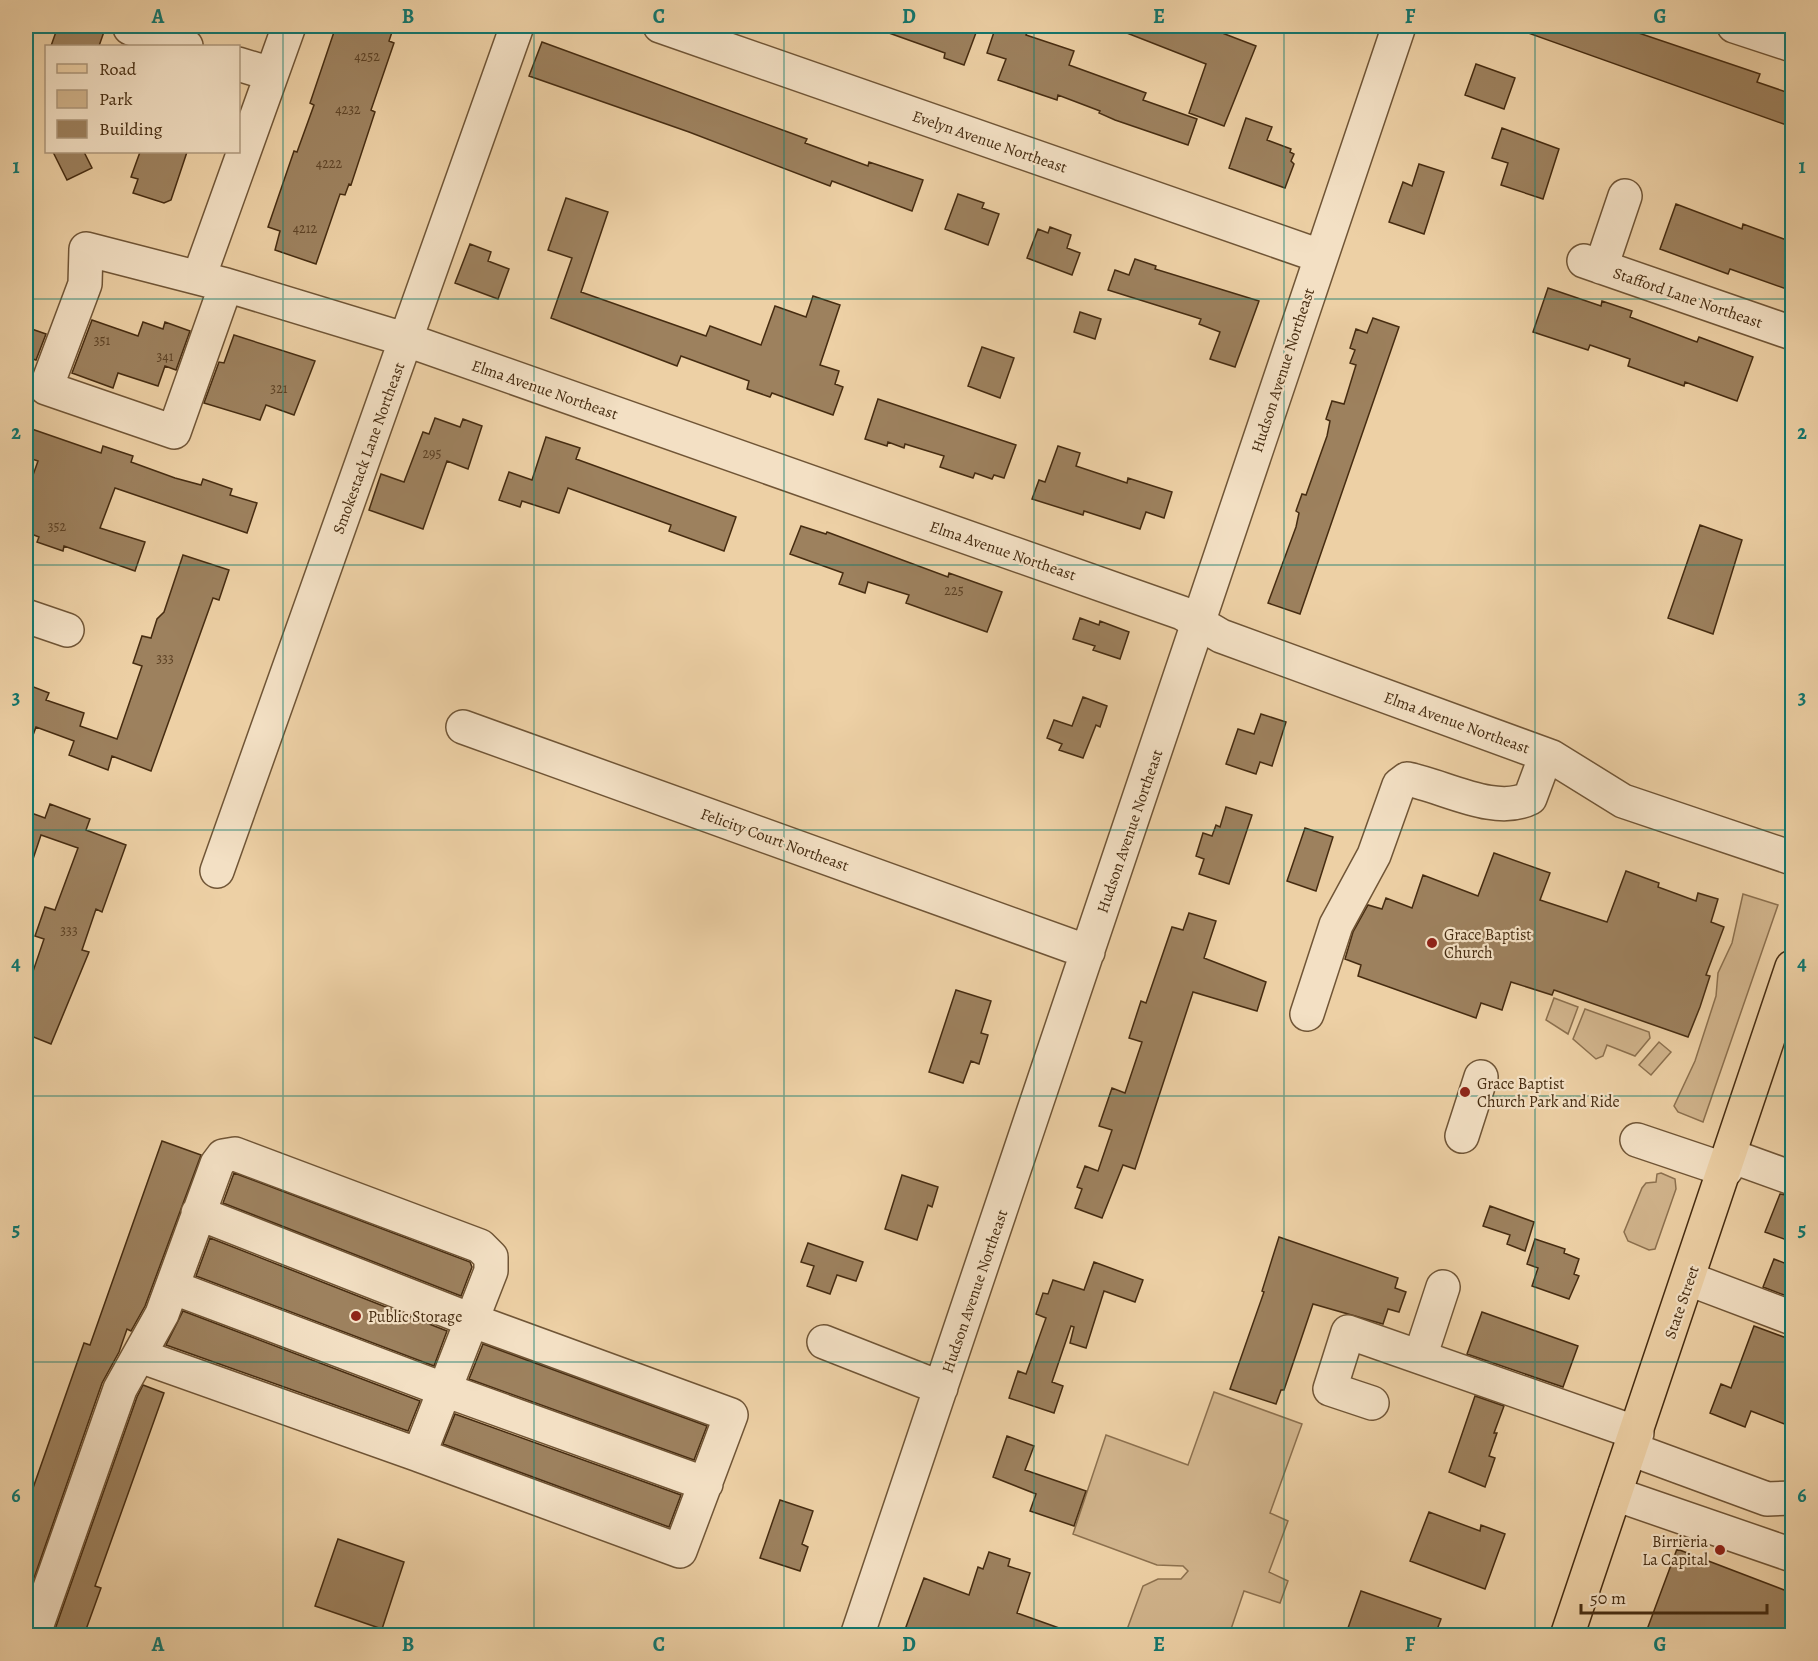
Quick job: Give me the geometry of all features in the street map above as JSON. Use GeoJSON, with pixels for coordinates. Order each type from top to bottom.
{"type":"FeatureCollection","features":[{"type":"Feature","properties":{"kind":"main road","name":"State Street"},"geometry":{"type":"LineString","coordinates":[[1567,1635],[1689,1279],[1792,967]]}},
{"type":"Feature","properties":{"kind":"street"},"geometry":{"type":"LineString","coordinates":[[212,281],[271,74],[289,26]]}},
{"type":"Feature","properties":{"kind":"street","name":"Smokestack Lane Northeast"},"geometry":{"type":"LineString","coordinates":[[217,870],[517,26]]}},
{"type":"Feature","properties":{"kind":"street","name":"Evelyn Avenue Northeast"},"geometry":{"type":"LineString","coordinates":[[660,26],[1320,255]]}},
{"type":"Feature","properties":{"kind":"street","name":"Hudson Avenue Northeast"},"geometry":{"type":"LineString","coordinates":[[857,1635],[1399,26]]}},
{"type":"Feature","properties":{"kind":"street"},"geometry":{"type":"LineString","coordinates":[[1734,26],[1792,45]]}},
{"type":"Feature","properties":{"kind":"street"},"geometry":{"type":"LineString","coordinates":[[130,28],[183,45]]}},
{"type":"Feature","properties":{"kind":"street"},"geometry":{"type":"LineString","coordinates":[[240,65],[271,74]]}},
{"type":"Feature","properties":{"kind":"street","name":"Stafford Lane Northeast"},"geometry":{"type":"LineString","coordinates":[[1625,196],[1593,264],[1792,333]]}},
{"type":"Feature","properties":{"kind":"street","name":"Elma Avenue Northeast"},"geometry":{"type":"LineString","coordinates":[[212,281],[174,432],[46,388],[85,284],[86,249],[212,281],[407,340],[1170,609],[1221,636],[1546,755],[1564,763],[1623,801],[1792,858]]}},
{"type":"Feature","properties":{"kind":"street"},"geometry":{"type":"LineString","coordinates":[[26,616],[67,630]]}},
{"type":"Feature","properties":{"kind":"street","name":"Felicity Court Northeast"},"geometry":{"type":"LineString","coordinates":[[463,727],[1088,952]]}},
{"type":"Feature","properties":{"kind":"street"},"geometry":{"type":"LineString","coordinates":[[1307,1014],[1336,925],[1374,855],[1399,785],[1407,779],[1499,805],[1518,804],[1530,798],[1546,755]]}},
{"type":"Feature","properties":{"kind":"street"},"geometry":{"type":"LineString","coordinates":[[1462,1136],[1481,1077]]}},
{"type":"Feature","properties":{"kind":"street"},"geometry":{"type":"LineString","coordinates":[[1637,1140],[1792,1178]]}},
{"type":"Feature","properties":{"kind":"street"},"geometry":{"type":"LineString","coordinates":[[33,1635],[120,1389],[162,1314],[198,1213],[217,1164],[223,1156],[235,1154],[480,1246],[491,1257],[491,1270],[419,1455]]}},
{"type":"Feature","properties":{"kind":"street"},"geometry":{"type":"LineString","coordinates":[[140,1356],[680,1551],[731,1415],[471,1320],[198,1213]]}},
{"type":"Feature","properties":{"kind":"street"},"geometry":{"type":"LineString","coordinates":[[1689,1279],[1792,1318]]}},
{"type":"Feature","properties":{"kind":"street"},"geometry":{"type":"LineString","coordinates":[[172,1287],[445,1390],[706,1484]]}},
{"type":"Feature","properties":{"kind":"street"},"geometry":{"type":"LineString","coordinates":[[1420,1357],[1443,1287]]}},
{"type":"Feature","properties":{"kind":"street"},"geometry":{"type":"LineString","coordinates":[[1372,1403],[1330,1389],[1348,1332],[1420,1357],[1634,1441],[1767,1499],[1792,1498]]}},
{"type":"Feature","properties":{"kind":"street"},"geometry":{"type":"LineString","coordinates":[[824,1342],[941,1388]]}},
{"type":"Feature","properties":{"kind":"street"},"geometry":{"type":"LineString","coordinates":[[1616,1494],[1792,1555]]}},
{"type":"Feature","properties":{"kind":"green space"},"geometry":{"type":"Polygon","coordinates":[[[1743,894],[1778,905],[1703,1122],[1678,1112],[1674,1106],[1695,1061],[1716,996],[1718,973],[1732,943],[1743,894]]]}},
{"type":"Feature","properties":{"kind":"green space"},"geometry":{"type":"Polygon","coordinates":[[[1554,998],[1578,1007],[1568,1034],[1546,1020],[1554,998]]]}},
{"type":"Feature","properties":{"kind":"green space"},"geometry":{"type":"Polygon","coordinates":[[[1585,1009],[1649,1032],[1650,1038],[1635,1056],[1607,1045],[1603,1056],[1596,1059],[1573,1039],[1585,1009]]]}},
{"type":"Feature","properties":{"kind":"green space"},"geometry":{"type":"Polygon","coordinates":[[[1659,1042],[1671,1052],[1651,1075],[1639,1065],[1659,1042]]]}},
{"type":"Feature","properties":{"kind":"green space"},"geometry":{"type":"Polygon","coordinates":[[[1661,1173],[1675,1179],[1676,1189],[1655,1249],[1649,1250],[1628,1241],[1624,1232],[1642,1188],[1646,1183],[1656,1182],[1657,1174],[1661,1173]]]}},
{"type":"Feature","properties":{"kind":"green space"},"geometry":{"type":"Polygon","coordinates":[[[1214,1392],[1302,1424],[1270,1513],[1288,1521],[1269,1572],[1288,1581],[1280,1603],[1244,1591],[1229,1635],[1125,1635],[1143,1586],[1158,1579],[1181,1579],[1188,1571],[1183,1566],[1157,1565],[1073,1534],[1106,1435],[1188,1465],[1214,1392]]]}},
{"type":"Feature","properties":{"kind":"building"},"geometry":{"type":"Polygon","coordinates":[[[58,26],[106,26],[99,45],[51,45],[58,26]]]}},
{"type":"Feature","properties":{"kind":"building"},"geometry":{"type":"Polygon","coordinates":[[[336,26],[394,26],[389,41],[394,43],[371,110],[375,112],[351,185],[349,184],[345,195],[340,194],[316,264],[275,250],[280,231],[268,227],[294,151],[297,152],[314,105],[310,103],[336,26]]]}},
{"type":"Feature","properties":{"kind":"building"},"geometry":{"type":"Polygon","coordinates":[[[876,26],[963,26],[977,30],[964,65],[944,58],[945,53],[875,28],[876,26]]]}},
{"type":"Feature","properties":{"kind":"building"},"geometry":{"type":"Polygon","coordinates":[[[996,26],[1029,26],[1026,35],[1074,51],[1069,65],[1146,93],[1143,100],[1197,119],[1188,145],[1115,120],[1099,113],[1100,111],[1058,95],[1057,100],[998,80],[1006,59],[987,53],[996,26]]]}},
{"type":"Feature","properties":{"kind":"building"},"geometry":{"type":"Polygon","coordinates":[[[1114,26],[1204,26],[1256,46],[1224,126],[1189,113],[1206,64],[1114,28],[1114,26]]]}},
{"type":"Feature","properties":{"kind":"building"},"geometry":{"type":"Polygon","coordinates":[[[1514,26],[1618,26],[1760,74],[1757,82],[1792,94],[1792,127],[1514,28],[1514,26]]]}},
{"type":"Feature","properties":{"kind":"building"},"geometry":{"type":"Polygon","coordinates":[[[542,42],[807,139],[805,143],[868,166],[869,162],[923,180],[912,211],[832,181],[830,186],[689,132],[529,76],[542,42]]]}},
{"type":"Feature","properties":{"kind":"building"},"geometry":{"type":"Polygon","coordinates":[[[1476,64],[1515,78],[1504,109],[1465,95],[1476,64]]]}},
{"type":"Feature","properties":{"kind":"building"},"geometry":{"type":"Polygon","coordinates":[[[1246,118],[1272,127],[1267,140],[1291,149],[1290,152],[1294,154],[1291,161],[1294,164],[1285,188],[1229,168],[1246,118]]]}},
{"type":"Feature","properties":{"kind":"building"},"geometry":{"type":"Polygon","coordinates":[[[1502,128],[1559,149],[1543,199],[1501,185],[1508,163],[1492,158],[1502,128]]]}},
{"type":"Feature","properties":{"kind":"building"},"geometry":{"type":"Polygon","coordinates":[[[54,153],[84,153],[92,168],[67,180],[54,153]]]}},
{"type":"Feature","properties":{"kind":"building"},"geometry":{"type":"Polygon","coordinates":[[[140,153],[187,153],[171,200],[164,203],[133,193],[138,179],[131,177],[140,153]]]}},
{"type":"Feature","properties":{"kind":"building"},"geometry":{"type":"Polygon","coordinates":[[[1419,164],[1444,172],[1424,234],[1389,222],[1403,182],[1412,186],[1419,164]]]}},
{"type":"Feature","properties":{"kind":"building"},"geometry":{"type":"Polygon","coordinates":[[[958,194],[984,203],[982,208],[999,214],[988,245],[945,229],[958,194]]]}},
{"type":"Feature","properties":{"kind":"building"},"geometry":{"type":"Polygon","coordinates":[[[566,198],[608,212],[581,292],[706,336],[710,326],[761,345],[775,306],[806,317],[813,296],[840,305],[820,365],[839,371],[835,384],[843,387],[833,415],[772,393],[770,397],[747,389],[749,381],[681,356],[677,366],[551,318],[572,258],[548,250],[566,198]]]}},
{"type":"Feature","properties":{"kind":"building"},"geometry":{"type":"Polygon","coordinates":[[[1676,204],[1742,229],[1743,224],[1792,242],[1792,291],[1730,269],[1728,274],[1660,249],[1676,204]]]}},
{"type":"Feature","properties":{"kind":"building"},"geometry":{"type":"Polygon","coordinates":[[[1050,227],[1071,235],[1067,248],[1080,253],[1072,275],[1027,258],[1038,229],[1048,233],[1050,227]]]}},
{"type":"Feature","properties":{"kind":"building"},"geometry":{"type":"Polygon","coordinates":[[[470,244],[491,252],[488,261],[509,269],[498,299],[455,283],[470,244]]]}},
{"type":"Feature","properties":{"kind":"building"},"geometry":{"type":"Polygon","coordinates":[[[1135,259],[1156,266],[1155,269],[1259,301],[1235,367],[1210,359],[1220,332],[1199,324],[1201,319],[1108,290],[1115,270],[1129,275],[1135,259]]]}},
{"type":"Feature","properties":{"kind":"building"},"geometry":{"type":"Polygon","coordinates":[[[1548,288],[1601,306],[1602,301],[1632,311],[1630,317],[1697,342],[1699,337],[1753,357],[1737,401],[1685,382],[1684,386],[1628,366],[1630,359],[1590,345],[1588,350],[1533,332],[1548,288]]]}},
{"type":"Feature","properties":{"kind":"building"},"geometry":{"type":"Polygon","coordinates":[[[1080,312],[1101,319],[1095,339],[1074,332],[1080,312]]]}},
{"type":"Feature","properties":{"kind":"building"},"geometry":{"type":"Polygon","coordinates":[[[1373,318],[1399,327],[1300,614],[1268,603],[1296,527],[1299,513],[1296,511],[1302,494],[1306,495],[1327,436],[1330,421],[1326,419],[1332,401],[1344,404],[1356,365],[1350,363],[1355,350],[1350,348],[1356,329],[1367,333],[1373,318]]]}},
{"type":"Feature","properties":{"kind":"building"},"geometry":{"type":"Polygon","coordinates":[[[92,320],[138,336],[143,322],[163,329],[165,322],[190,331],[176,370],[165,366],[158,386],[118,373],[113,388],[72,373],[92,320]]]}},
{"type":"Feature","properties":{"kind":"building"},"geometry":{"type":"Polygon","coordinates":[[[26,327],[46,334],[36,360],[26,357],[26,327]]]}},
{"type":"Feature","properties":{"kind":"building"},"geometry":{"type":"Polygon","coordinates":[[[234,335],[315,361],[294,415],[266,405],[260,420],[204,403],[219,362],[224,363],[234,335]]]}},
{"type":"Feature","properties":{"kind":"building"},"geometry":{"type":"Polygon","coordinates":[[[982,347],[1014,358],[1000,398],[968,386],[982,347]]]}},
{"type":"Feature","properties":{"kind":"building"},"geometry":{"type":"Polygon","coordinates":[[[878,399],[1016,445],[1004,478],[994,475],[992,479],[975,473],[973,478],[940,467],[944,456],[905,444],[904,448],[888,442],[887,446],[865,439],[878,399]]]}},
{"type":"Feature","properties":{"kind":"building"},"geometry":{"type":"Polygon","coordinates":[[[435,418],[460,427],[463,419],[482,426],[468,469],[447,461],[423,529],[369,510],[381,474],[404,482],[423,432],[429,434],[435,418]]]}},
{"type":"Feature","properties":{"kind":"building"},"geometry":{"type":"Polygon","coordinates":[[[26,427],[101,453],[103,446],[133,456],[131,462],[175,478],[201,485],[203,479],[232,489],[230,495],[257,503],[247,533],[115,488],[100,528],[145,542],[135,571],[64,546],[63,551],[37,542],[39,537],[26,532],[26,495],[38,461],[26,457],[26,427]]]}},
{"type":"Feature","properties":{"kind":"building"},"geometry":{"type":"Polygon","coordinates":[[[546,437],[580,448],[576,459],[736,517],[724,551],[669,531],[671,525],[568,488],[559,513],[522,501],[520,507],[499,500],[509,472],[532,480],[546,437]]]}},
{"type":"Feature","properties":{"kind":"building"},"geometry":{"type":"Polygon","coordinates":[[[1058,446],[1080,453],[1076,466],[1127,483],[1128,478],[1172,492],[1164,518],[1146,512],[1140,529],[1084,511],[1083,515],[1032,499],[1039,480],[1045,482],[1058,446]]]}},
{"type":"Feature","properties":{"kind":"building"},"geometry":{"type":"Polygon","coordinates":[[[1700,525],[1742,540],[1713,634],[1668,618],[1700,525]]]}},
{"type":"Feature","properties":{"kind":"building"},"geometry":{"type":"Polygon","coordinates":[[[801,526],[826,534],[827,532],[948,577],[949,573],[1002,592],[987,632],[906,603],[909,595],[868,582],[865,593],[839,584],[843,573],[790,554],[801,526]]]}},
{"type":"Feature","properties":{"kind":"building"},"geometry":{"type":"Polygon","coordinates":[[[183,555],[229,570],[219,600],[213,598],[151,771],[112,756],[108,770],[69,755],[74,741],[36,727],[28,749],[26,749],[26,684],[49,693],[46,700],[84,713],[80,726],[117,739],[142,666],[133,663],[142,636],[151,638],[157,619],[164,612],[183,555]]]}},
{"type":"Feature","properties":{"kind":"building"},"geometry":{"type":"Polygon","coordinates":[[[1080,618],[1099,625],[1100,621],[1129,632],[1120,659],[1093,650],[1095,646],[1073,639],[1080,618]]]}},
{"type":"Feature","properties":{"kind":"building"},"geometry":{"type":"Polygon","coordinates":[[[1083,697],[1107,706],[1100,727],[1096,725],[1083,758],[1059,750],[1062,744],[1047,738],[1054,720],[1072,726],[1083,697]]]}},
{"type":"Feature","properties":{"kind":"building"},"geometry":{"type":"Polygon","coordinates":[[[1261,714],[1286,722],[1272,766],[1260,762],[1256,774],[1226,764],[1238,729],[1254,734],[1261,714]]]}},
{"type":"Feature","properties":{"kind":"building"},"geometry":{"type":"Polygon","coordinates":[[[50,804],[90,819],[86,830],[126,845],[102,912],[96,909],[82,950],[89,952],[51,1044],[26,1034],[26,992],[44,939],[35,936],[45,907],[55,910],[78,848],[41,835],[29,871],[26,871],[26,811],[45,818],[50,804]]]}},
{"type":"Feature","properties":{"kind":"building"},"geometry":{"type":"Polygon","coordinates":[[[1226,807],[1252,815],[1229,884],[1199,874],[1204,859],[1196,856],[1203,833],[1212,836],[1216,825],[1220,827],[1226,807]]]}},
{"type":"Feature","properties":{"kind":"building"},"geometry":{"type":"Polygon","coordinates":[[[1305,828],[1333,837],[1316,891],[1287,881],[1305,828]]]}},
{"type":"Feature","properties":{"kind":"building","name":"Grace Baptist Church"},"geometry":{"type":"Polygon","coordinates":[[[1494,853],[1550,873],[1540,900],[1607,922],[1626,871],[1659,883],[1658,887],[1696,901],[1698,893],[1718,899],[1711,922],[1724,927],[1706,975],[1710,976],[1688,1037],[1554,990],[1552,995],[1511,982],[1502,1010],[1481,1003],[1476,1018],[1358,976],[1361,965],[1345,959],[1353,932],[1368,905],[1382,909],[1386,898],[1412,908],[1423,875],[1478,896],[1494,853]]]}},
{"type":"Feature","properties":{"kind":"building"},"geometry":{"type":"Polygon","coordinates":[[[1189,913],[1216,921],[1204,958],[1266,982],[1257,1011],[1193,992],[1135,1169],[1123,1165],[1102,1218],[1075,1208],[1082,1189],[1077,1187],[1085,1166],[1098,1171],[1112,1130],[1099,1126],[1112,1088],[1125,1093],[1142,1042],[1129,1038],[1141,1001],[1146,1003],[1172,927],[1183,930],[1189,913]]]}},
{"type":"Feature","properties":{"kind":"building"},"geometry":{"type":"Polygon","coordinates":[[[956,990],[991,1001],[981,1033],[988,1035],[979,1064],[971,1061],[963,1083],[929,1072],[956,990]]]}},
{"type":"Feature","properties":{"kind":"building"},"geometry":{"type":"Polygon","coordinates":[[[162,1141],[201,1155],[145,1306],[131,1331],[127,1329],[119,1352],[102,1383],[26,1601],[26,1508],[84,1343],[90,1345],[162,1141]]]}},
{"type":"Feature","properties":{"kind":"building"},"geometry":{"type":"Polygon","coordinates":[[[234,1173],[470,1262],[472,1267],[461,1296],[223,1203],[234,1173]]]}},
{"type":"Feature","properties":{"kind":"building"},"geometry":{"type":"Polygon","coordinates":[[[902,1175],[938,1187],[932,1207],[928,1205],[917,1240],[885,1229],[902,1175]]]}},
{"type":"Feature","properties":{"kind":"building"},"geometry":{"type":"Polygon","coordinates":[[[1780,1194],[1792,1196],[1792,1242],[1765,1232],[1780,1194]]]}},
{"type":"Feature","properties":{"kind":"building"},"geometry":{"type":"Polygon","coordinates":[[[1490,1206],[1534,1222],[1525,1251],[1507,1244],[1510,1235],[1483,1226],[1490,1206]]]}},
{"type":"Feature","properties":{"kind":"building"},"geometry":{"type":"Polygon","coordinates":[[[1279,1237],[1398,1278],[1395,1288],[1406,1292],[1399,1312],[1388,1309],[1383,1324],[1313,1304],[1284,1390],[1281,1390],[1276,1404],[1230,1389],[1264,1292],[1262,1291],[1279,1237]]]}},
{"type":"Feature","properties":{"kind":"building"},"geometry":{"type":"Polygon","coordinates":[[[210,1238],[447,1331],[434,1366],[196,1276],[210,1238]]]}},
{"type":"Feature","properties":{"kind":"building"},"geometry":{"type":"Polygon","coordinates":[[[1535,1239],[1565,1249],[1564,1253],[1579,1259],[1574,1274],[1579,1276],[1569,1299],[1532,1286],[1538,1268],[1527,1264],[1535,1239]]]}},
{"type":"Feature","properties":{"kind":"building"},"geometry":{"type":"Polygon","coordinates":[[[808,1243],[863,1262],[856,1281],[837,1275],[830,1294],[807,1286],[814,1266],[801,1262],[808,1243]]]}},
{"type":"Feature","properties":{"kind":"building"},"geometry":{"type":"Polygon","coordinates":[[[1774,1259],[1792,1266],[1792,1298],[1763,1287],[1774,1259]]]}},
{"type":"Feature","properties":{"kind":"building"},"geometry":{"type":"Polygon","coordinates":[[[1094,1262],[1143,1280],[1135,1302],[1104,1291],[1086,1348],[1070,1343],[1074,1327],[1071,1326],[1052,1382],[1063,1386],[1054,1413],[1009,1398],[1018,1371],[1026,1374],[1046,1318],[1036,1314],[1043,1293],[1048,1294],[1053,1280],[1084,1290],[1094,1262]]]}},
{"type":"Feature","properties":{"kind":"building"},"geometry":{"type":"Polygon","coordinates":[[[183,1311],[420,1401],[408,1431],[166,1345],[183,1311]]]}},
{"type":"Feature","properties":{"kind":"building"},"geometry":{"type":"Polygon","coordinates":[[[1482,1312],[1578,1346],[1563,1387],[1467,1354],[1482,1312]]]}},
{"type":"Feature","properties":{"kind":"building"},"geometry":{"type":"Polygon","coordinates":[[[1754,1326],[1792,1340],[1792,1409],[1787,1425],[1751,1411],[1745,1427],[1710,1413],[1721,1384],[1731,1388],[1754,1326]]]}},
{"type":"Feature","properties":{"kind":"building"},"geometry":{"type":"Polygon","coordinates":[[[483,1344],[707,1426],[694,1460],[469,1379],[483,1344]]]}},
{"type":"Feature","properties":{"kind":"building"},"geometry":{"type":"Polygon","coordinates":[[[143,1385],[164,1393],[95,1586],[101,1588],[84,1635],[53,1635],[137,1397],[143,1385]]]}},
{"type":"Feature","properties":{"kind":"building"},"geometry":{"type":"Polygon","coordinates":[[[1475,1396],[1504,1406],[1494,1433],[1497,1433],[1489,1456],[1495,1458],[1485,1487],[1449,1472],[1475,1396]]]}},
{"type":"Feature","properties":{"kind":"building"},"geometry":{"type":"Polygon","coordinates":[[[455,1414],[681,1495],[669,1527],[443,1444],[455,1414]]]}},
{"type":"Feature","properties":{"kind":"building"},"geometry":{"type":"Polygon","coordinates":[[[1007,1436],[1034,1446],[1025,1470],[1086,1491],[1074,1526],[1030,1511],[1036,1494],[993,1477],[1007,1436]]]}},
{"type":"Feature","properties":{"kind":"building"},"geometry":{"type":"Polygon","coordinates":[[[780,1500],[813,1511],[802,1544],[808,1547],[800,1571],[760,1558],[780,1500]]]}},
{"type":"Feature","properties":{"kind":"building"},"geometry":{"type":"Polygon","coordinates":[[[1429,1512],[1480,1531],[1481,1525],[1505,1534],[1485,1589],[1410,1561],[1429,1512]]]}},
{"type":"Feature","properties":{"kind":"building"},"geometry":{"type":"Polygon","coordinates":[[[338,1539],[404,1562],[382,1629],[315,1606],[338,1539]]]}},
{"type":"Feature","properties":{"kind":"building"},"geometry":{"type":"Polygon","coordinates":[[[1677,1549],[1792,1593],[1792,1635],[1645,1635],[1677,1549]]]}},
{"type":"Feature","properties":{"kind":"building"},"geometry":{"type":"Polygon","coordinates":[[[989,1552],[1010,1559],[1008,1566],[1030,1573],[1017,1613],[1073,1633],[1072,1635],[903,1635],[924,1578],[969,1595],[978,1567],[983,1569],[989,1552]]]}},
{"type":"Feature","properties":{"kind":"building"},"geometry":{"type":"Polygon","coordinates":[[[1361,1591],[1441,1619],[1435,1635],[1369,1635],[1348,1628],[1361,1591]]]}},
{"type":"Feature","properties":{"kind":"place","name":"Grace Baptist Church"},"geometry":{"type":"Point","coordinates":[1432,943]}},
{"type":"Feature","properties":{"kind":"place","name":"Grace Baptist Church Park and Ride"},"geometry":{"type":"Point","coordinates":[1465,1092]}},
{"type":"Feature","properties":{"kind":"place","name":"Public Storage"},"geometry":{"type":"Point","coordinates":[356,1316]}},
{"type":"Feature","properties":{"kind":"place","name":"Birrieria La Capital"},"geometry":{"type":"Point","coordinates":[1720,1550]}}]}
